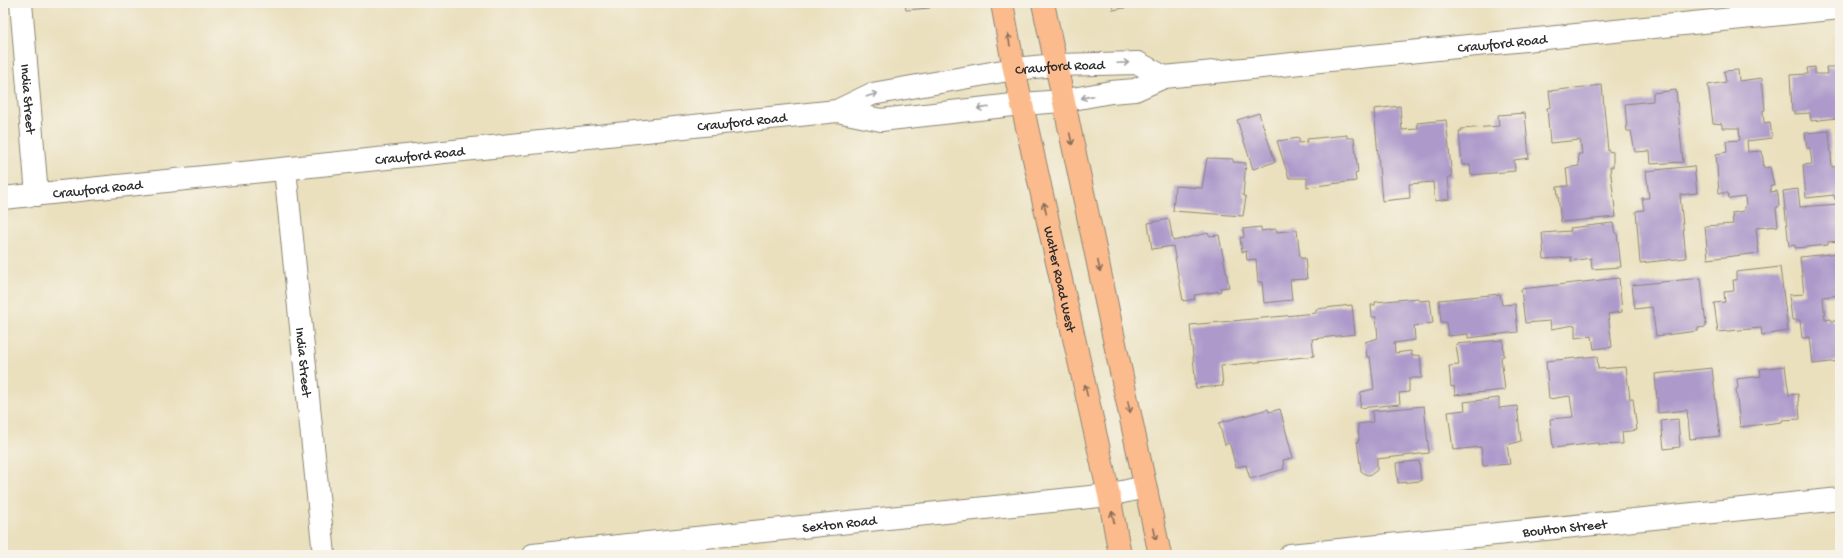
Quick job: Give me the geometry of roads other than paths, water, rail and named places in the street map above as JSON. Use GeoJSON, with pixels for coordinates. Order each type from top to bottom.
{"type":"FeatureCollection","features":[{"type":"Feature","properties":{"kind":"main road","name":"Walter Road West"},"geometry":{"type":"LineString","coordinates":[[1002,3],[1014,69],[1109,495],[1120,555]]}},
{"type":"Feature","properties":{"kind":"main road"},"geometry":{"type":"LineString","coordinates":[[1043,3],[1062,101],[1160,555]]}},
{"type":"Feature","properties":{"kind":"street","name":"India Street"},"geometry":{"type":"LineString","coordinates":[[20,3],[37,195]]}},
{"type":"Feature","properties":{"kind":"street","name":"Crawford Road"},"geometry":{"type":"LineString","coordinates":[[3,198],[836,111],[881,120],[1062,101],[1111,92],[1135,90],[1164,77],[1840,8]]}},
{"type":"Feature","properties":{"kind":"street","name":"Crawford Road"},"geometry":{"type":"LineString","coordinates":[[836,111],[872,94],[1014,69],[1056,65],[1138,62],[1164,77]]}},
{"type":"Feature","properties":{"kind":"street","name":"India Street"},"geometry":{"type":"LineString","coordinates":[[285,169],[324,555]]}},
{"type":"Feature","properties":{"kind":"street","name":"Sexton Road"},"geometry":{"type":"LineString","coordinates":[[533,555],[1109,495],[1145,487]]}},
{"type":"Feature","properties":{"kind":"street","name":"Boulton Street"},"geometry":{"type":"LineString","coordinates":[[1290,555],[1840,499]]}}]}
